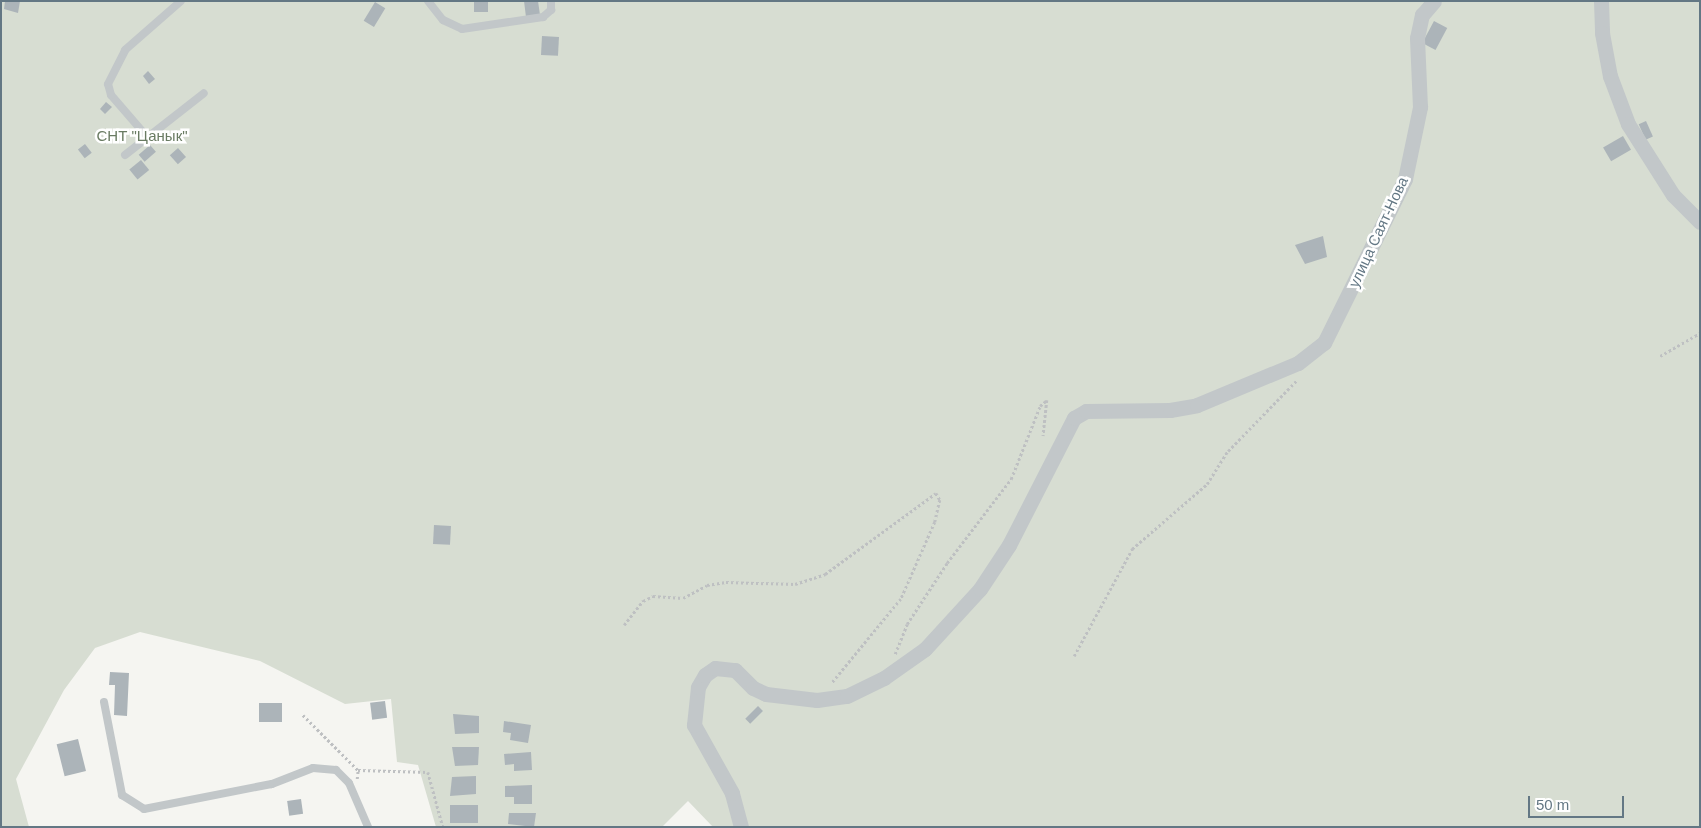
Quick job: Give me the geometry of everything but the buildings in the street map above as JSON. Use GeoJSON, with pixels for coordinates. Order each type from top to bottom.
{"type":"FeatureCollection","features":[{"type":"Feature","properties":{"kind":"street","name":"улица Саят-Нова"},"geometry":{"type":"LineString","coordinates":[[884,678],[924,649],[980,588],[1009,545],[1074,418],[1086,411],[1170,410],[1197,405],[1298,363],[1324,343],[1405,179],[1420,107],[1416,38],[1422,15],[1434,1]]}},
{"type":"Feature","properties":{"kind":"street"},"geometry":{"type":"LineString","coordinates":[[1602,1],[1602,33],[1610,76],[1628,124],[1673,195],[1700,222]]}},
{"type":"Feature","properties":{"kind":"street"},"geometry":{"type":"LineString","coordinates":[[741,827],[732,793],[694,725],[698,687],[705,674],[714,668],[734,670],[753,688],[766,694],[817,700],[847,696],[884,678]]}},
{"type":"Feature","properties":{"kind":"lane"},"geometry":{"type":"LineString","coordinates":[[149,138],[111,95],[108,84],[125,50],[181,1]]}},
{"type":"Feature","properties":{"kind":"lane"},"geometry":{"type":"LineString","coordinates":[[428,1],[443,20],[462,29],[543,17],[551,10],[551,1]]}},
{"type":"Feature","properties":{"kind":"lane"},"geometry":{"type":"LineString","coordinates":[[125,155],[204,93]]}},
{"type":"Feature","properties":{"kind":"lane"},"geometry":{"type":"LineString","coordinates":[[104,702],[122,795],[144,809],[272,784],[313,768],[336,770],[355,795],[368,827]]}},
{"type":"Feature","properties":{"kind":"path"},"geometry":{"type":"LineString","coordinates":[[1660,356],[1700,334]]}},
{"type":"Feature","properties":{"kind":"path"},"geometry":{"type":"LineString","coordinates":[[1074,656],[1132,549],[1207,484],[1228,451],[1302,372]]}},
{"type":"Feature","properties":{"kind":"path"},"geometry":{"type":"LineString","coordinates":[[884,678],[907,624],[946,563],[1011,479],[1040,406],[1047,400],[1043,436]]}},
{"type":"Feature","properties":{"kind":"path"},"geometry":{"type":"LineString","coordinates":[[624,625],[643,600],[652,596],[683,598],[707,585],[726,582],[795,584],[825,574],[936,493],[940,500],[934,522],[902,599],[861,652],[817,700]]}},
{"type":"Feature","properties":{"kind":"path"},"geometry":{"type":"LineString","coordinates":[[302,715],[358,770],[428,772],[443,827]]}},
{"type":"Feature","properties":{"kind":"path"},"geometry":{"type":"LineString","coordinates":[[355,795],[358,770]]}},
{"type":"Feature","properties":{"kind":"green space","name":"СНТ \"Цанык\""},"geometry":{"type":"Polygon","coordinates":[[[1,1],[1700,1],[1700,827],[713,827],[688,801],[662,827],[436,827],[418,765],[397,762],[391,699],[345,704],[260,661],[140,632],[95,648],[64,690],[16,779],[29,827],[1,827],[1,1]]]}}]}
